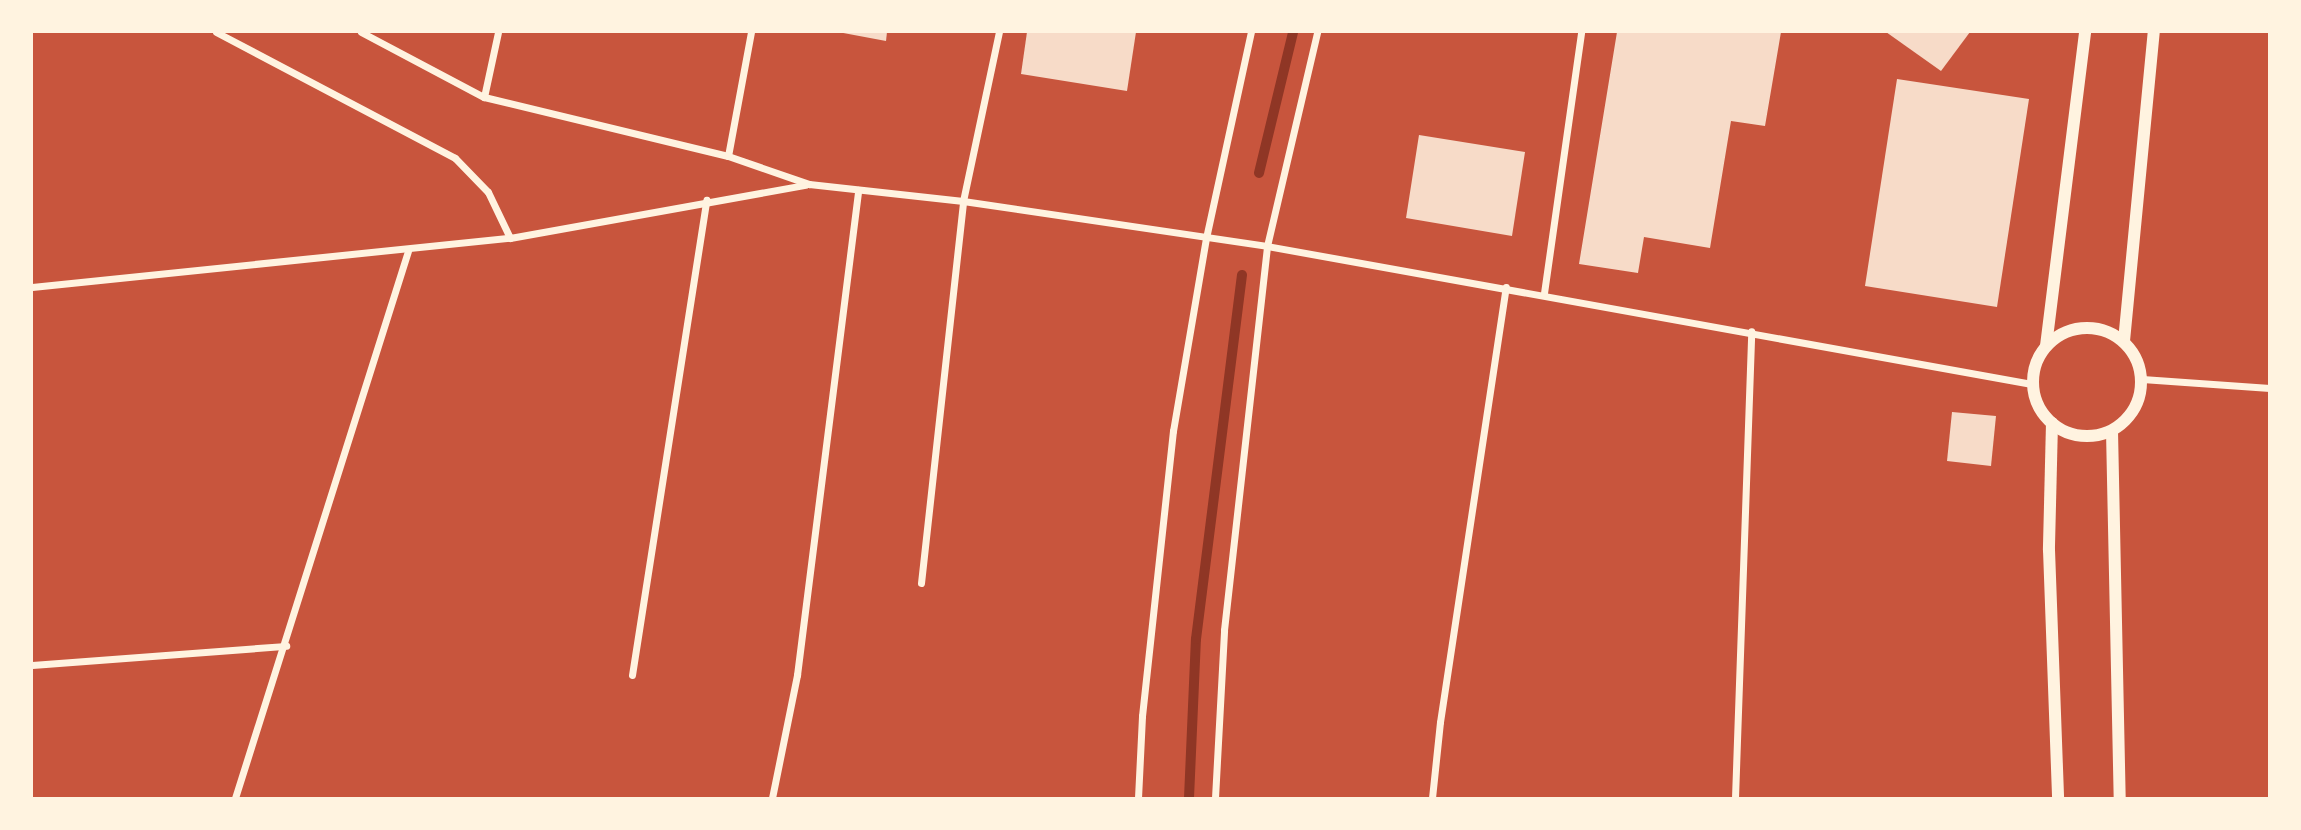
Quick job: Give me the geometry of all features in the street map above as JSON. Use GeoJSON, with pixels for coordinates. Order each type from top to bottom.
{"type":"FeatureCollection","features":[{"type":"Feature","properties":{"kind":"street"},"geometry":{"type":"LineString","coordinates":[[216,32],[455,158],[488,192],[510,238]]}},
{"type":"Feature","properties":{"kind":"street"},"geometry":{"type":"LineString","coordinates":[[362,32],[484,97],[728,156],[809,184],[963,201],[1266,246],[1544,293],[2032,384]]}},
{"type":"Feature","properties":{"kind":"street"},"geometry":{"type":"LineString","coordinates":[[484,97],[498,32]]}},
{"type":"Feature","properties":{"kind":"street"},"geometry":{"type":"LineString","coordinates":[[728,156],[751,32]]}},
{"type":"Feature","properties":{"kind":"street"},"geometry":{"type":"LineString","coordinates":[[921,583],[963,201],[999,32]]}},
{"type":"Feature","properties":{"kind":"street"},"geometry":{"type":"LineString","coordinates":[[1138,799],[1142,716],[1173,431],[1206,238],[1251,32]]}},
{"type":"Feature","properties":{"kind":"street"},"geometry":{"type":"LineString","coordinates":[[1214,799],[1224,630],[1266,246],[1317,32]]}},
{"type":"Feature","properties":{"kind":"street"},"geometry":{"type":"LineString","coordinates":[[1544,293],[1581,32]]}},
{"type":"Feature","properties":{"kind":"street"},"geometry":{"type":"LineString","coordinates":[[2046,346],[2063,333],[2081,330],[2106,331],[2124,341],[2137,359],[2142,379],[2139,400],[2128,418],[2112,431],[2091,436],[2052,423],[2039,406],[2032,384],[2036,365],[2046,346],[2085,32]]}},
{"type":"Feature","properties":{"kind":"street"},"geometry":{"type":"LineString","coordinates":[[2124,341],[2154,32]]}},
{"type":"Feature","properties":{"kind":"street"},"geometry":{"type":"LineString","coordinates":[[32,287],[408,251],[510,238],[706,200],[809,184]]}},
{"type":"Feature","properties":{"kind":"street"},"geometry":{"type":"LineString","coordinates":[[772,799],[797,675],[858,190]]}},
{"type":"Feature","properties":{"kind":"street"},"geometry":{"type":"LineString","coordinates":[[632,676],[706,200]]}},
{"type":"Feature","properties":{"kind":"street"},"geometry":{"type":"LineString","coordinates":[[235,799],[286,646],[408,251]]}},
{"type":"Feature","properties":{"kind":"street"},"geometry":{"type":"LineString","coordinates":[[1432,799],[1440,722],[1506,287]]}},
{"type":"Feature","properties":{"kind":"street"},"geometry":{"type":"LineString","coordinates":[[1735,799],[1751,331]]}},
{"type":"Feature","properties":{"kind":"street"},"geometry":{"type":"LineString","coordinates":[[2142,379],[2270,388]]}},
{"type":"Feature","properties":{"kind":"street"},"geometry":{"type":"LineString","coordinates":[[2052,423],[2049,550],[2058,799]]}},
{"type":"Feature","properties":{"kind":"street"},"geometry":{"type":"LineString","coordinates":[[2112,431],[2120,799]]}},
{"type":"Feature","properties":{"kind":"street"},"geometry":{"type":"LineString","coordinates":[[32,665],[286,646]]}},
{"type":"Feature","properties":{"kind":"building"},"geometry":{"type":"Polygon","coordinates":[[[838,32],[887,32],[886,41],[838,32]]]}},
{"type":"Feature","properties":{"kind":"building"},"geometry":{"type":"Polygon","coordinates":[[[1027,32],[1136,32],[1127,91],[1021,74],[1027,32]]]}},
{"type":"Feature","properties":{"kind":"building"},"geometry":{"type":"Polygon","coordinates":[[[1617,32],[1781,32],[1765,126],[1731,121],[1710,248],[1644,237],[1638,273],[1579,264],[1617,32]]]}},
{"type":"Feature","properties":{"kind":"building"},"geometry":{"type":"Polygon","coordinates":[[[1886,32],[1970,32],[1941,71],[1886,32]]]}},
{"type":"Feature","properties":{"kind":"building"},"geometry":{"type":"Polygon","coordinates":[[[1897,79],[2029,99],[1997,307],[1865,286],[1897,79]]]}},
{"type":"Feature","properties":{"kind":"building"},"geometry":{"type":"Polygon","coordinates":[[[1419,135],[1525,152],[1512,236],[1406,218],[1419,135]]]}},
{"type":"Feature","properties":{"kind":"building"},"geometry":{"type":"Polygon","coordinates":[[[1952,412],[1996,416],[1991,466],[1947,461],[1952,412]]]}},
{"type":"Feature","properties":{"kind":"waterway"},"geometry":{"type":"LineString","coordinates":[[1259,173],[1293,32]]}},
{"type":"Feature","properties":{"kind":"waterway"},"geometry":{"type":"LineString","coordinates":[[1189,798],[1196,639],[1242,275]]}}]}
